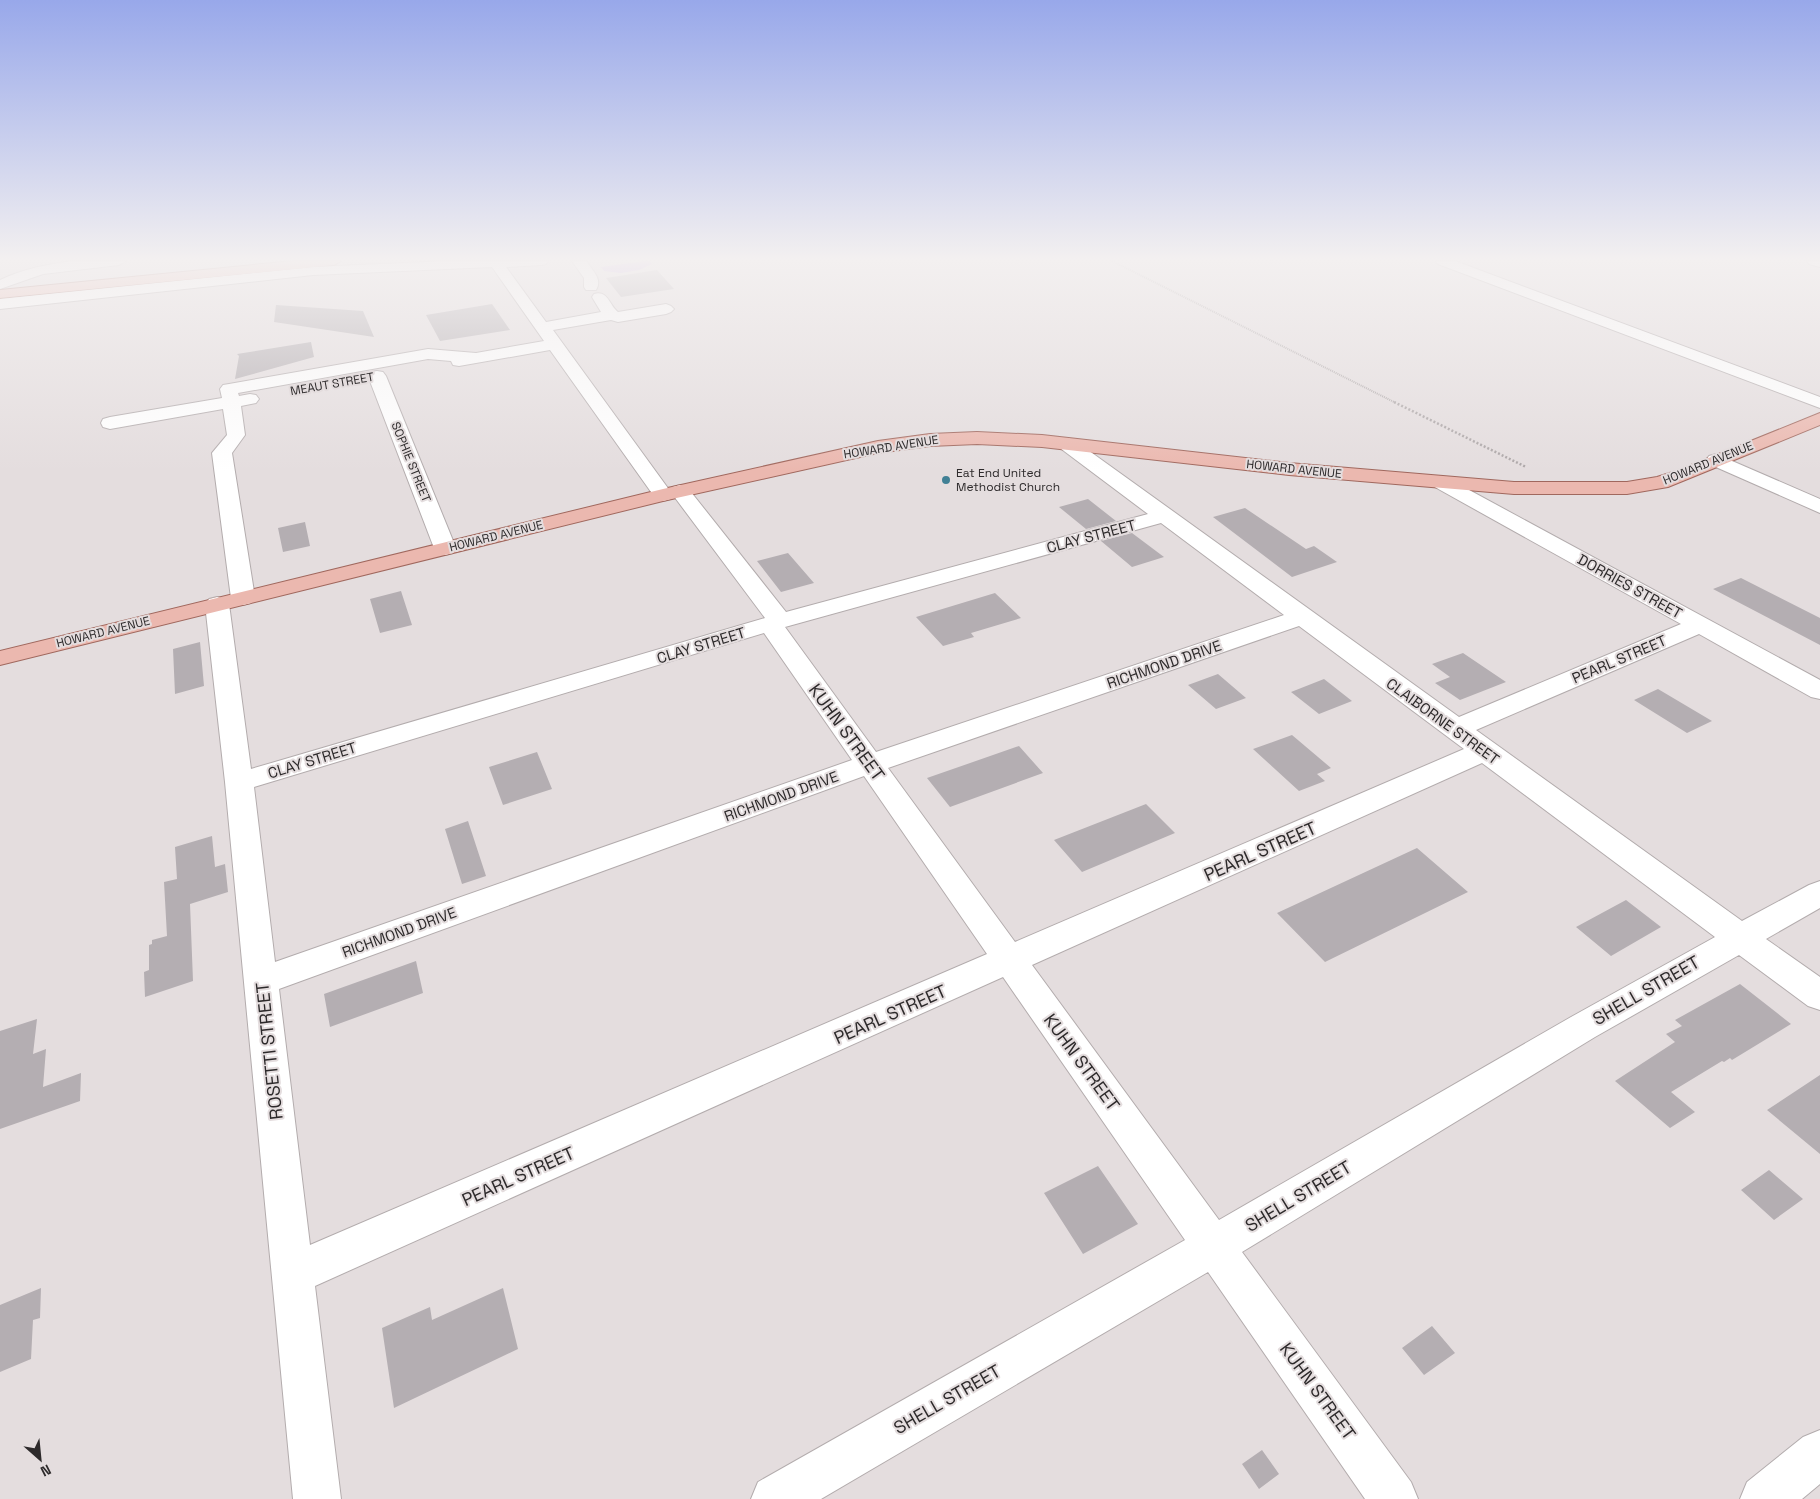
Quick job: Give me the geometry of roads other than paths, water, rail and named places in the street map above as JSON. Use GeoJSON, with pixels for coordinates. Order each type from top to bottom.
{"type":"FeatureCollection","features":[{"type":"Feature","properties":{"kind":"main road","name":"HOWARD AVENUE"},"geometry":{"type":"LineString","coordinates":[[0,658],[672,493],[869,449],[930,440],[1004,439],[1067,444],[1290,469],[1440,482],[1571,490],[1627,488],[1661,483],[1820,418]]}},
{"type":"Feature","properties":{"kind":"street","name":"KUHN STREET"},"geometry":{"type":"LineString","coordinates":[[545,331],[775,623],[870,764],[1394,1499]]}},
{"type":"Feature","properties":{"kind":"street"},"geometry":{"type":"LineString","coordinates":[[1629,331],[1820,403]]}},
{"type":"Feature","properties":{"kind":"street","name":"MEAUT STREET"},"geometry":{"type":"LineString","coordinates":[[110,423],[554,344]]}},
{"type":"Feature","properties":{"kind":"street"},"geometry":{"type":"LineString","coordinates":[[231,402],[229,389],[239,387],[428,354],[476,358]]}},
{"type":"Feature","properties":{"kind":"street","name":"SOPHIE STREET"},"geometry":{"type":"LineString","coordinates":[[377,376],[445,548]]}},
{"type":"Feature","properties":{"kind":"street","name":"ROSETTI STREET"},"geometry":{"type":"LineString","coordinates":[[231,402],[236,435],[222,453],[239,782],[317,1499]]}},
{"type":"Feature","properties":{"kind":"street","name":"CLAIBORNE STREET"},"geometry":{"type":"LineString","coordinates":[[1067,444],[1820,996]]}},
{"type":"Feature","properties":{"kind":"street"},"geometry":{"type":"LineString","coordinates":[[1716,460],[1820,507]]}},
{"type":"Feature","properties":{"kind":"street","name":"DORRIES STREET"},"geometry":{"type":"LineString","coordinates":[[1440,482],[1820,690]]}},
{"type":"Feature","properties":{"kind":"street","name":"CLAY STREET"},"geometry":{"type":"LineString","coordinates":[[239,782],[775,623],[1164,516]]}},
{"type":"Feature","properties":{"kind":"street","name":"RICHMOND DRIVE"},"geometry":{"type":"LineString","coordinates":[[261,982],[870,764],[1302,617]]}},
{"type":"Feature","properties":{"kind":"street","name":"PEARL STREET"},"geometry":{"type":"LineString","coordinates":[[1454,728],[1700,625]]}},
{"type":"Feature","properties":{"kind":"street","name":"PEARL STREET"},"geometry":{"type":"LineString","coordinates":[[293,1274],[1485,751]]}},
{"type":"Feature","properties":{"kind":"street","name":"SHELL STREET"},"geometry":{"type":"LineString","coordinates":[[775,1499],[1214,1246],[1583,1026],[1820,893]]}},
{"type":"Feature","properties":{"kind":"street"},"geometry":{"type":"LineString","coordinates":[[1764,1499],[1820,1454]]}},
{"type":"Feature","properties":{"kind":"place","name":"Eat End United Methodist Church"},"geometry":{"type":"Point","coordinates":[946,480]}}]}
